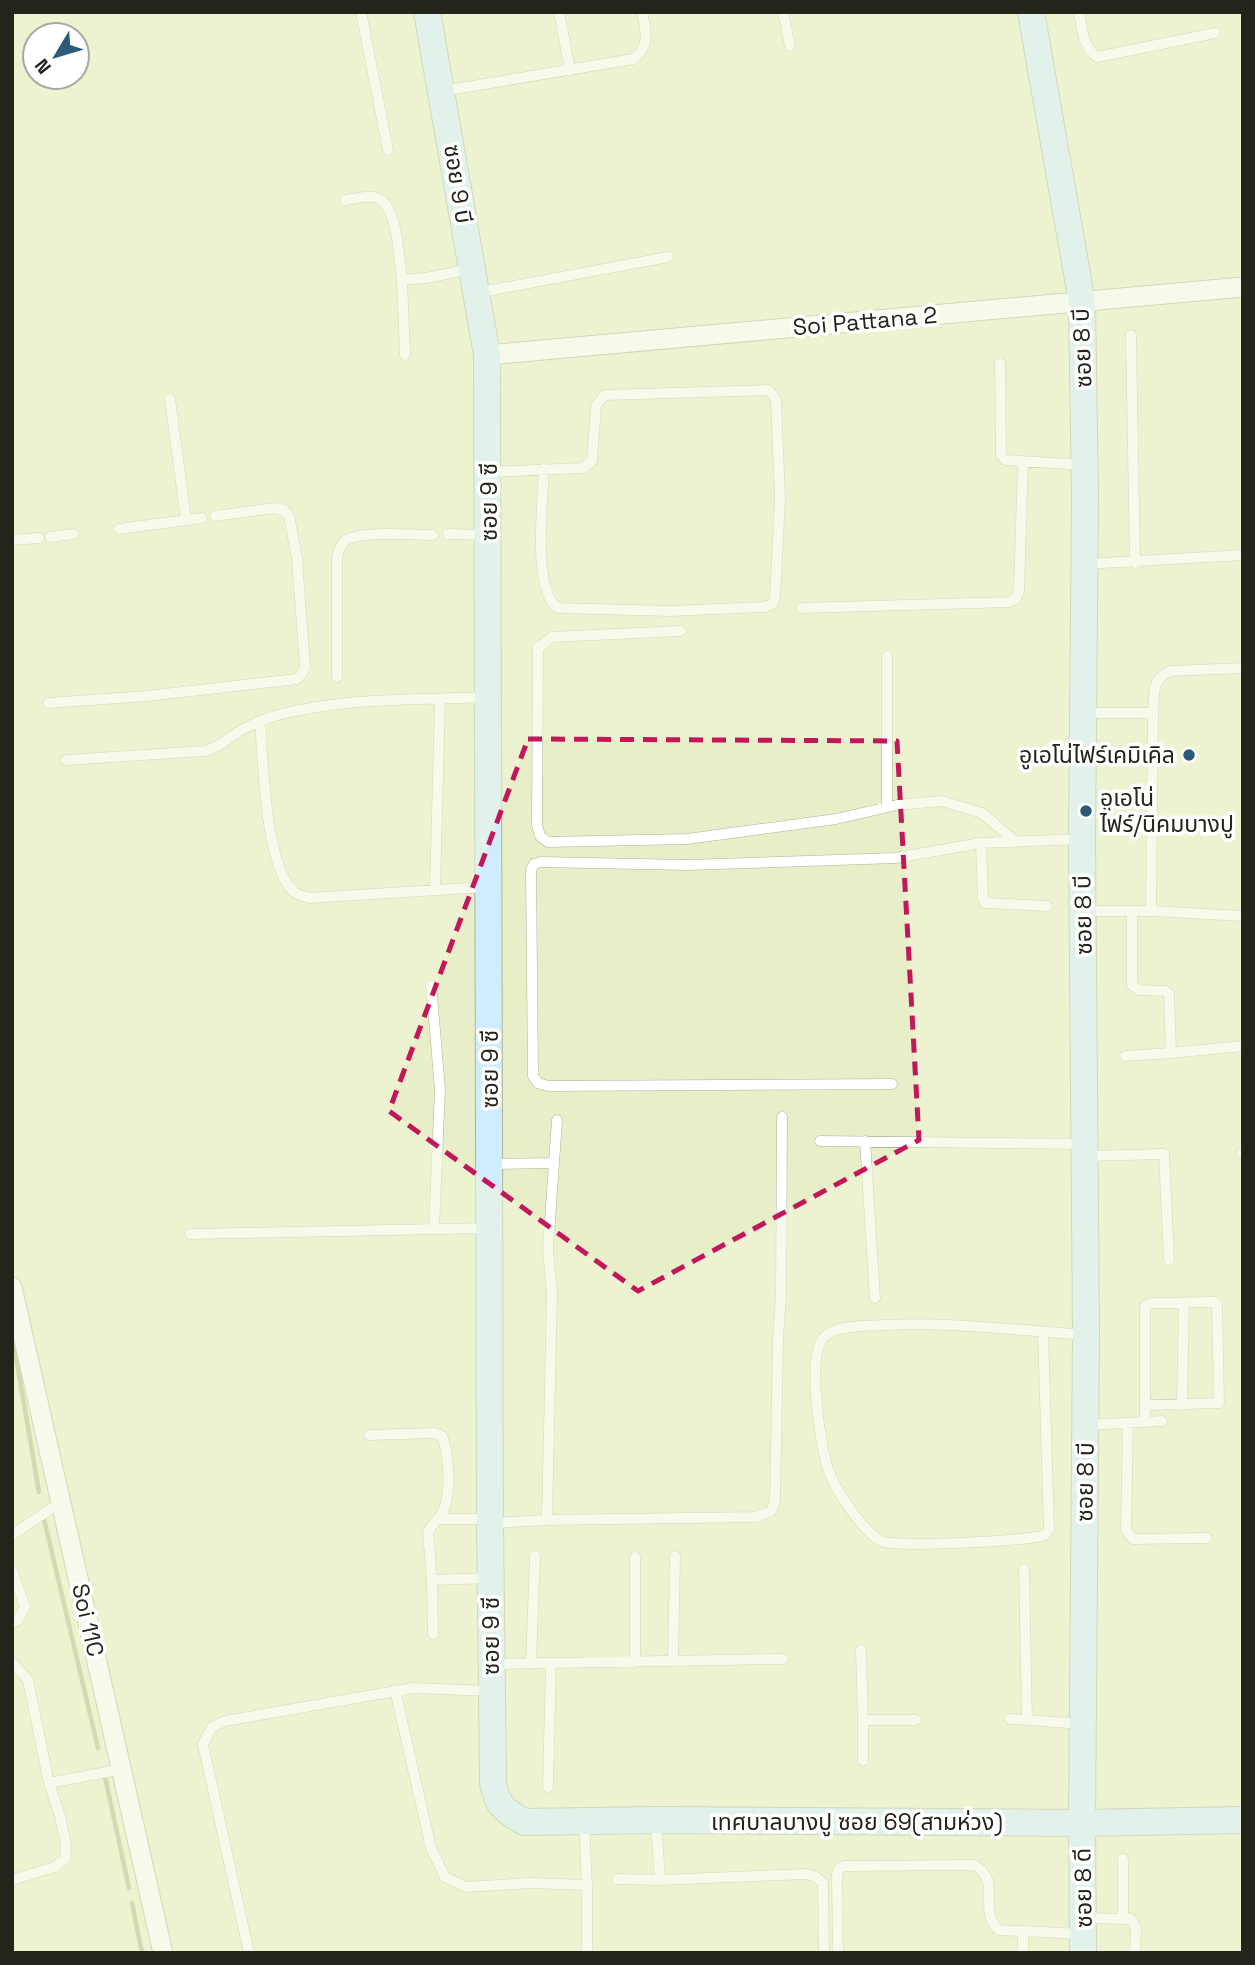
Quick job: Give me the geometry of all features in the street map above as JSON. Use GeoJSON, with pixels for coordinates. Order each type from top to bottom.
{"type":"FeatureCollection","features":[{"type":"Feature","properties":{"kind":"street","name":"ซอย 9 บี"},"geometry":{"type":"LineString","coordinates":[[427,12],[488,355]]}},
{"type":"Feature","properties":{"kind":"street","name":"ซอย 8 บี"},"geometry":{"type":"LineString","coordinates":[[1031,12],[1082,302],[1085,465],[1082,839],[1086,1335],[1082,1823]]}},
{"type":"Feature","properties":{"kind":"street","name":"Soi Pattana 2"},"geometry":{"type":"LineString","coordinates":[[488,355],[1243,287]]}},
{"type":"Feature","properties":{"kind":"street","name":"ซอย 9 ซี"},"geometry":{"type":"LineString","coordinates":[[488,355],[493,1783]]}},
{"type":"Feature","properties":{"kind":"street","name":"Soi 11C"},"geometry":{"type":"LineString","coordinates":[[12,1287],[163,1953]]}},
{"type":"Feature","properties":{"kind":"street","name":"เทศบาลบางปู ซอย 69(สามห่วง)"},"geometry":{"type":"LineString","coordinates":[[493,1783],[497,1801],[508,1813],[524,1822],[656,1820],[1082,1823],[1243,1820]]}},
{"type":"Feature","properties":{"kind":"street","name":"ซอย 8 ดี"},"geometry":{"type":"LineString","coordinates":[[1082,1823],[1083,1935]]}},
{"type":"Feature","properties":{"kind":"lane"},"geometry":{"type":"LineString","coordinates":[[361,12],[388,150]]}},
{"type":"Feature","properties":{"kind":"lane"},"geometry":{"type":"LineString","coordinates":[[559,12],[570,70]]}},
{"type":"Feature","properties":{"kind":"lane"},"geometry":{"type":"LineString","coordinates":[[443,91],[633,59],[643,51],[646,37],[642,12]]}},
{"type":"Feature","properties":{"kind":"lane"},"geometry":{"type":"LineString","coordinates":[[783,12],[790,46]]}},
{"type":"Feature","properties":{"kind":"lane"},"geometry":{"type":"LineString","coordinates":[[1079,12],[1083,37],[1090,52],[1097,57],[1215,33]]}},
{"type":"Feature","properties":{"kind":"lane"},"geometry":{"type":"LineString","coordinates":[[345,200],[375,197],[384,201],[391,212],[402,279],[405,355]]}},
{"type":"Feature","properties":{"kind":"lane"},"geometry":{"type":"LineString","coordinates":[[402,279],[474,281],[668,257]]}},
{"type":"Feature","properties":{"kind":"lane"},"geometry":{"type":"LineString","coordinates":[[1130,335],[1135,563]]}},
{"type":"Feature","properties":{"kind":"lane"},"geometry":{"type":"LineString","coordinates":[[1000,363],[1002,455],[1010,462],[1085,465]]}},
{"type":"Feature","properties":{"kind":"lane"},"geometry":{"type":"LineString","coordinates":[[489,472],[589,466],[592,461],[596,405],[605,395],[769,390],[776,400],[780,498],[775,598],[772,604],[765,607],[670,611],[558,608],[551,603],[545,592],[541,561],[544,469]]}},
{"type":"Feature","properties":{"kind":"lane"},"geometry":{"type":"LineString","coordinates":[[170,399],[186,520]]}},
{"type":"Feature","properties":{"kind":"lane"},"geometry":{"type":"LineString","coordinates":[[802,608],[1010,602],[1016,598],[1019,591],[1023,462]]}},
{"type":"Feature","properties":{"kind":"lane"},"geometry":{"type":"LineString","coordinates":[[48,703],[148,696],[297,679],[301,675],[305,667],[297,558],[289,516],[284,510],[275,508],[215,516]]}},
{"type":"Feature","properties":{"kind":"lane"},"geometry":{"type":"LineString","coordinates":[[119,529],[202,518]]}},
{"type":"Feature","properties":{"kind":"lane"},"geometry":{"type":"LineString","coordinates":[[50,537],[73,534]]}},
{"type":"Feature","properties":{"kind":"lane"},"geometry":{"type":"LineString","coordinates":[[449,534],[489,536]]}},
{"type":"Feature","properties":{"kind":"lane"},"geometry":{"type":"LineString","coordinates":[[337,677],[337,558],[340,546],[347,539],[361,536],[433,535]]}},
{"type":"Feature","properties":{"kind":"lane"},"geometry":{"type":"LineString","coordinates":[[12,540],[39,538]]}},
{"type":"Feature","properties":{"kind":"lane"},"geometry":{"type":"LineString","coordinates":[[1084,565],[1243,555]]}},
{"type":"Feature","properties":{"kind":"lane"},"geometry":{"type":"LineString","coordinates":[[681,631],[552,637],[538,648],[537,825],[540,836],[548,842],[687,839],[836,819],[887,807],[941,801],[982,813],[1016,842]]}},
{"type":"Feature","properties":{"kind":"lane"},"geometry":{"type":"LineString","coordinates":[[887,656],[887,807]]}},
{"type":"Feature","properties":{"kind":"lane"},"geometry":{"type":"LineString","coordinates":[[1151,911],[1155,682],[1170,671],[1243,668]]}},
{"type":"Feature","properties":{"kind":"lane"},"geometry":{"type":"LineString","coordinates":[[66,760],[205,751],[260,721],[316,707],[364,702],[488,697]]}},
{"type":"Feature","properties":{"kind":"lane"},"geometry":{"type":"LineString","coordinates":[[435,890],[440,699]]}},
{"type":"Feature","properties":{"kind":"lane"},"geometry":{"type":"LineString","coordinates":[[1085,713],[1153,713]]}},
{"type":"Feature","properties":{"kind":"lane"},"geometry":{"type":"LineString","coordinates":[[260,721],[270,837],[285,881],[295,893],[309,898],[490,887]]}},
{"type":"Feature","properties":{"kind":"lane"},"geometry":{"type":"LineString","coordinates":[[892,1084],[548,1086],[538,1083],[533,1076],[531,870],[534,864],[687,865],[895,858],[981,843],[1082,839]]}},
{"type":"Feature","properties":{"kind":"lane"},"geometry":{"type":"LineString","coordinates":[[981,843],[985,903],[1047,906]]}},
{"type":"Feature","properties":{"kind":"lane"},"geometry":{"type":"LineString","coordinates":[[1083,911],[1151,911],[1243,916]]}},
{"type":"Feature","properties":{"kind":"lane"},"geometry":{"type":"LineString","coordinates":[[1132,911],[1132,985],[1139,990],[1166,991],[1169,994],[1171,1053]]}},
{"type":"Feature","properties":{"kind":"lane"},"geometry":{"type":"LineString","coordinates":[[431,985],[440,1090],[434,1228]]}},
{"type":"Feature","properties":{"kind":"lane"},"geometry":{"type":"LineString","coordinates":[[1125,1056],[1243,1046]]}},
{"type":"Feature","properties":{"kind":"lane"},"geometry":{"type":"LineString","coordinates":[[438,1519],[490,1521],[757,1517],[771,1511],[775,1502],[781,1296],[782,1117]]}},
{"type":"Feature","properties":{"kind":"lane"},"geometry":{"type":"LineString","coordinates":[[547,1520],[552,1293],[548,1250],[557,1120]]}},
{"type":"Feature","properties":{"kind":"lane"},"geometry":{"type":"LineString","coordinates":[[865,1140],[875,1298]]}},
{"type":"Feature","properties":{"kind":"lane"},"geometry":{"type":"LineString","coordinates":[[820,1141],[865,1140],[1166,1154],[1169,1260]]}},
{"type":"Feature","properties":{"kind":"lane"},"geometry":{"type":"LineString","coordinates":[[490,1164],[554,1163]]}},
{"type":"Feature","properties":{"kind":"lane"},"geometry":{"type":"LineString","coordinates":[[190,1234],[490,1227]]}},
{"type":"Feature","properties":{"kind":"lane"},"geometry":{"type":"LineString","coordinates":[[1145,1405],[1217,1404],[1220,1401],[1219,1307],[1214,1302],[1150,1303],[1145,1306],[1145,1405],[1145,1422]]}},
{"type":"Feature","properties":{"kind":"lane"},"geometry":{"type":"LineString","coordinates":[[1182,1405],[1184,1303]]}},
{"type":"Feature","properties":{"kind":"lane"},"geometry":{"type":"LineString","coordinates":[[1043,1332],[1049,1530],[1045,1535],[900,1544],[891,1544],[877,1538],[838,1490],[828,1468],[815,1392],[818,1350],[823,1338],[835,1330],[848,1327],[912,1324],[962,1325],[1086,1335]]}},
{"type":"Feature","properties":{"kind":"lane"},"geometry":{"type":"LineString","coordinates":[[1086,1425],[1162,1421]]}},
{"type":"Feature","properties":{"kind":"lane"},"geometry":{"type":"LineString","coordinates":[[1128,1423],[1128,1535],[1133,1539],[1207,1538]]}},
{"type":"Feature","properties":{"kind":"lane"},"geometry":{"type":"LineString","coordinates":[[369,1435],[435,1433],[442,1436],[446,1445],[448,1499],[443,1513],[428,1532],[433,1634]]}},
{"type":"Feature","properties":{"kind":"lane"},"geometry":{"type":"LineString","coordinates":[[12,1535],[61,1502]]}},
{"type":"Feature","properties":{"kind":"lane"},"geometry":{"type":"LineString","coordinates":[[531,1664],[535,1556]]}},
{"type":"Feature","properties":{"kind":"lane"},"geometry":{"type":"LineString","coordinates":[[673,1661],[676,1556]]}},
{"type":"Feature","properties":{"kind":"lane"},"geometry":{"type":"LineString","coordinates":[[635,1557],[635,1662]]}},
{"type":"Feature","properties":{"kind":"lane"},"geometry":{"type":"LineString","coordinates":[[1024,1569],[1027,1720]]}},
{"type":"Feature","properties":{"kind":"lane"},"geometry":{"type":"LineString","coordinates":[[12,1570],[25,1607],[18,1620],[12,1623]]}},
{"type":"Feature","properties":{"kind":"lane"},"geometry":{"type":"LineString","coordinates":[[432,1580],[491,1578]]}},
{"type":"Feature","properties":{"kind":"lane"},"geometry":{"type":"LineString","coordinates":[[861,1650],[863,1761]]}},
{"type":"Feature","properties":{"kind":"lane"},"geometry":{"type":"LineString","coordinates":[[249,1953],[203,1744],[212,1727],[225,1721],[395,1690],[492,1677],[531,1664],[783,1659]]}},
{"type":"Feature","properties":{"kind":"lane"},"geometry":{"type":"LineString","coordinates":[[12,1662],[28,1680],[48,1783],[66,1845],[65,1859],[55,1867],[12,1880]]}},
{"type":"Feature","properties":{"kind":"lane"},"geometry":{"type":"LineString","coordinates":[[548,1787],[551,1663]]}},
{"type":"Feature","properties":{"kind":"lane"},"geometry":{"type":"LineString","coordinates":[[395,1690],[431,1848],[445,1877],[467,1887],[587,1885]]}},
{"type":"Feature","properties":{"kind":"lane"},"geometry":{"type":"LineString","coordinates":[[1010,1719],[1083,1724]]}},
{"type":"Feature","properties":{"kind":"lane"},"geometry":{"type":"LineString","coordinates":[[863,1720],[916,1720]]}},
{"type":"Feature","properties":{"kind":"lane"},"geometry":{"type":"LineString","coordinates":[[48,1783],[123,1769]]}},
{"type":"Feature","properties":{"kind":"lane"},"geometry":{"type":"LineString","coordinates":[[656,1820],[660,1880]]}},
{"type":"Feature","properties":{"kind":"lane"},"geometry":{"type":"LineString","coordinates":[[584,1823],[587,1953]]}},
{"type":"Feature","properties":{"kind":"lane"},"geometry":{"type":"LineString","coordinates":[[1123,1859],[1123,1917]]}},
{"type":"Feature","properties":{"kind":"lane"},"geometry":{"type":"LineString","coordinates":[[838,1953],[837,1875],[839,1869],[844,1866],[974,1865],[984,1870],[988,1878],[990,1915],[999,1930],[1083,1935],[1123,1917]]}},
{"type":"Feature","properties":{"kind":"lane"},"geometry":{"type":"LineString","coordinates":[[617,1879],[660,1880],[807,1874],[816,1877],[823,1883],[824,1953]]}},
{"type":"Feature","properties":{"kind":"lane"},"geometry":{"type":"LineString","coordinates":[[1123,1917],[1135,1923],[1135,1953]]}},
{"type":"Feature","properties":{"kind":"lane"},"geometry":{"type":"LineString","coordinates":[[1023,1932],[1023,1953]]}},
{"type":"Feature","properties":{"kind":"highlighted area"},"geometry":{"type":"Polygon","coordinates":[[[528,739],[897,741],[919,1140],[638,1291],[389,1111],[528,739]]]}},
{"type":"Feature","properties":{"kind":"shaded area"},"geometry":{"type":"Polygon","coordinates":[[[12,12],[1243,12],[1243,1953],[12,1953],[12,12]]]}},
{"type":"Feature","properties":{"kind":"waterway"},"geometry":{"type":"LineString","coordinates":[[12,1333],[39,1492]]}},
{"type":"Feature","properties":{"kind":"waterway"},"geometry":{"type":"LineString","coordinates":[[44,1519],[98,1748]]}},
{"type":"Feature","properties":{"kind":"waterway"},"geometry":{"type":"LineString","coordinates":[[105,1777],[129,1888]]}},
{"type":"Feature","properties":{"kind":"waterway"},"geometry":{"type":"LineString","coordinates":[[132,1903],[142,1953]]}},
{"type":"Feature","properties":{"kind":"place","name":"อูเอโน่ไฟร์เคมิเคิล"},"geometry":{"type":"Point","coordinates":[1189,755]}},
{"type":"Feature","properties":{"kind":"place","name":"อูเอโน่ ไฟร์/นิคมบางปู"},"geometry":{"type":"Point","coordinates":[1086,811]}}]}
